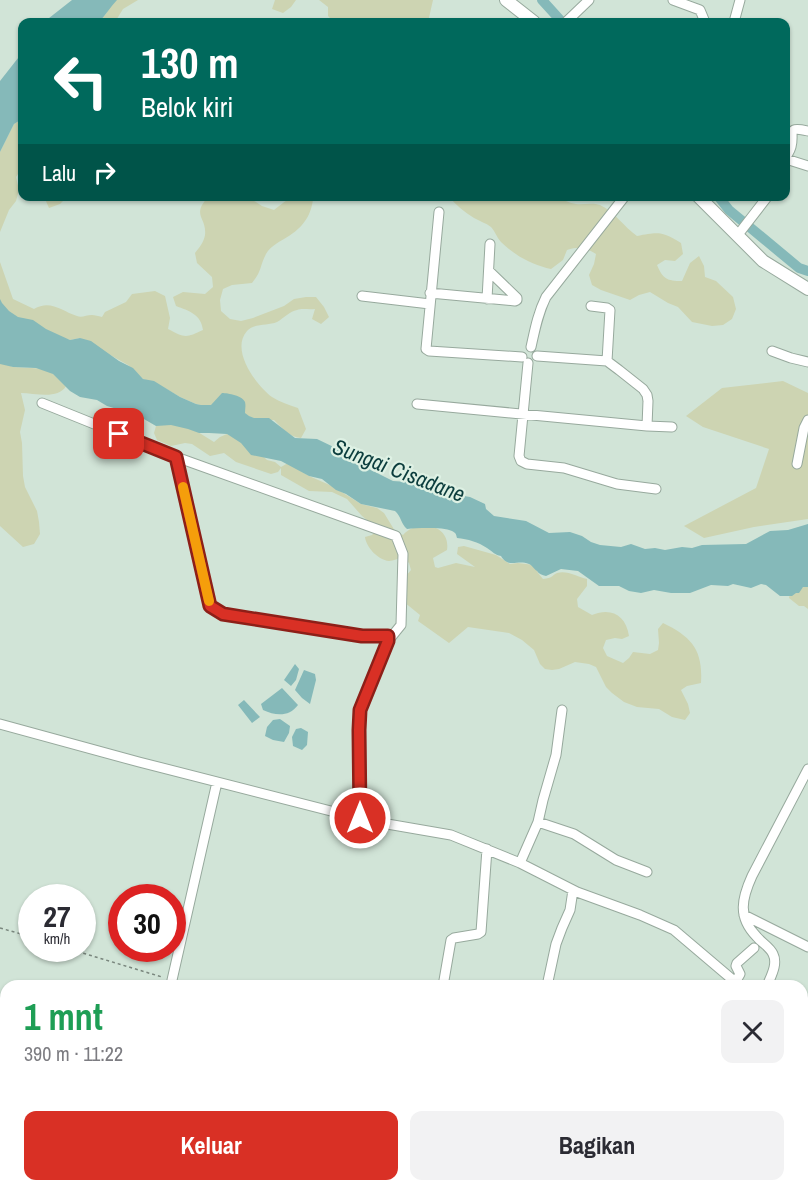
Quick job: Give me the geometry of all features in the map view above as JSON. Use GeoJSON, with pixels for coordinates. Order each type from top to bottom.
{"type":"FeatureCollection","features":[{"type":"Feature","properties":{"kind":"main road"},"geometry":{"type":"LineString","coordinates":[[507,0],[529,18]]}},
{"type":"Feature","properties":{"kind":"main road"},"geometry":{"type":"LineString","coordinates":[[703,201],[763,261],[808,289]]}},
{"type":"Feature","properties":{"kind":"street"},"geometry":{"type":"LineString","coordinates":[[570,18],[589,0]]}},
{"type":"Feature","properties":{"kind":"street"},"geometry":{"type":"LineString","coordinates":[[673,0],[700,10],[703,18]]}},
{"type":"Feature","properties":{"kind":"street"},"geometry":{"type":"LineString","coordinates":[[735,18],[740,0]]}},
{"type":"Feature","properties":{"kind":"street"},"geometry":{"type":"LineString","coordinates":[[790,149],[793,130],[808,131]]}},
{"type":"Feature","properties":{"kind":"street"},"geometry":{"type":"LineString","coordinates":[[790,159],[808,166]]}},
{"type":"Feature","properties":{"kind":"street"},"geometry":{"type":"LineString","coordinates":[[531,346],[537,320],[546,297],[621,201]]}},
{"type":"Feature","properties":{"kind":"street"},"geometry":{"type":"LineString","coordinates":[[738,234],[764,201]]}},
{"type":"Feature","properties":{"kind":"street"},"geometry":{"type":"LineString","coordinates":[[439,212],[426,349],[535,361],[537,352],[531,346]]}},
{"type":"Feature","properties":{"kind":"street"},"geometry":{"type":"LineString","coordinates":[[487,299],[490,244]]}},
{"type":"Feature","properties":{"kind":"street"},"geometry":{"type":"LineString","coordinates":[[430,293],[514,301],[518,298],[489,271]]}},
{"type":"Feature","properties":{"kind":"street"},"geometry":{"type":"LineString","coordinates":[[362,296],[430,304]]}},
{"type":"Feature","properties":{"kind":"street"},"geometry":{"type":"LineString","coordinates":[[591,306],[610,310],[607,361]]}},
{"type":"Feature","properties":{"kind":"street"},"geometry":{"type":"LineString","coordinates":[[531,346],[524,349],[522,353],[525,360],[519,456],[521,461],[527,464],[564,468],[617,484],[656,489]]}},
{"type":"Feature","properties":{"kind":"street"},"geometry":{"type":"LineString","coordinates":[[772,351],[808,362]]}},
{"type":"Feature","properties":{"kind":"street"},"geometry":{"type":"LineString","coordinates":[[537,356],[607,361],[643,389],[647,395],[647,426]]}},
{"type":"Feature","properties":{"kind":"street"},"geometry":{"type":"LineString","coordinates":[[42,403],[176,457],[396,536],[404,554],[401,625],[388,641],[360,710],[360,818]]}},
{"type":"Feature","properties":{"kind":"street"},"geometry":{"type":"LineString","coordinates":[[417,404],[672,427]]}},
{"type":"Feature","properties":{"kind":"street"},"geometry":{"type":"LineString","coordinates":[[797,464],[804,428],[808,420]]}},
{"type":"Feature","properties":{"kind":"street"},"geometry":{"type":"LineString","coordinates":[[176,457],[210,606],[223,614],[362,636],[387,636],[388,641]]}},
{"type":"Feature","properties":{"kind":"street"},"geometry":{"type":"LineString","coordinates":[[520,863],[538,822],[556,755],[562,710]]}},
{"type":"Feature","properties":{"kind":"street"},"geometry":{"type":"LineString","coordinates":[[0,724],[360,818],[451,835],[520,863],[573,890],[674,930],[734,980]]}},
{"type":"Feature","properties":{"kind":"street"},"geometry":{"type":"LineString","coordinates":[[770,980],[774,972],[773,952],[751,930],[744,915],[743,901],[745,892],[808,770]]}},
{"type":"Feature","properties":{"kind":"street"},"geometry":{"type":"LineString","coordinates":[[172,980],[218,782]]}},
{"type":"Feature","properties":{"kind":"street"},"geometry":{"type":"LineString","coordinates":[[538,822],[574,834],[616,860],[647,872]]}},
{"type":"Feature","properties":{"kind":"street"},"geometry":{"type":"LineString","coordinates":[[444,980],[451,940],[481,932],[487,849]]}},
{"type":"Feature","properties":{"kind":"street"},"geometry":{"type":"LineString","coordinates":[[548,980],[561,928],[570,910],[573,890]]}},
{"type":"Feature","properties":{"kind":"street"},"geometry":{"type":"LineString","coordinates":[[744,915],[808,947]]}},
{"type":"Feature","properties":{"kind":"street"},"geometry":{"type":"LineString","coordinates":[[773,952],[781,934]]}},
{"type":"Feature","properties":{"kind":"street"},"geometry":{"type":"LineString","coordinates":[[739,980],[740,974],[737,963],[754,948]]}},
{"type":"Feature","properties":{"kind":"path"},"geometry":{"type":"LineString","coordinates":[[0,928],[18,933]]}},
{"type":"Feature","properties":{"kind":"path"},"geometry":{"type":"LineString","coordinates":[[96,957],[172,980]]}},
{"type":"Feature","properties":{"kind":"green space"},"geometry":{"type":"Polygon","coordinates":[[[111,0],[138,0],[123,9],[117,18],[102,18],[111,0]]]}},
{"type":"Feature","properties":{"kind":"green space"},"geometry":{"type":"Polygon","coordinates":[[[275,0],[296,0],[283,13],[272,9],[275,0]]]}},
{"type":"Feature","properties":{"kind":"green space"},"geometry":{"type":"Polygon","coordinates":[[[319,0],[433,0],[429,18],[330,18],[328,7],[319,0]]]}},
{"type":"Feature","properties":{"kind":"green space"},"geometry":{"type":"Polygon","coordinates":[[[18,122],[18,174],[16,177],[18,194],[0,232],[0,152],[14,124],[18,122]]]}},
{"type":"Feature","properties":{"kind":"green space"},"geometry":{"type":"Polygon","coordinates":[[[46,201],[63,201],[60,204],[49,208],[46,201]]]}},
{"type":"Feature","properties":{"kind":"green space"},"geometry":{"type":"Polygon","coordinates":[[[205,201],[254,201],[274,210],[286,201],[313,201],[304,223],[270,249],[252,283],[232,285],[223,289],[220,300],[221,311],[230,319],[241,321],[284,306],[294,299],[316,297],[324,307],[329,317],[321,324],[312,319],[315,309],[299,309],[277,322],[250,328],[243,339],[241,348],[247,367],[259,384],[272,397],[298,408],[306,429],[301,438],[289,434],[274,420],[258,420],[215,402],[211,406],[201,405],[180,397],[143,379],[128,365],[80,338],[70,340],[23,325],[0,303],[0,262],[13,299],[34,309],[45,305],[79,317],[92,315],[102,317],[105,312],[126,302],[132,294],[155,291],[165,296],[170,318],[168,329],[186,336],[203,330],[200,320],[190,312],[176,306],[173,297],[183,292],[205,294],[213,287],[212,277],[197,263],[195,253],[204,238],[205,229],[200,213],[205,201]]]}},
{"type":"Feature","properties":{"kind":"green space"},"geometry":{"type":"Polygon","coordinates":[[[453,201],[567,201],[573,204],[600,205],[610,211],[637,236],[660,234],[681,243],[683,254],[675,261],[665,260],[657,265],[666,278],[682,281],[690,263],[699,256],[704,266],[705,277],[716,281],[733,297],[736,309],[732,319],[723,325],[712,326],[692,322],[678,307],[650,292],[630,300],[601,290],[592,285],[589,275],[596,254],[579,248],[567,250],[563,260],[551,269],[538,265],[518,256],[506,247],[491,227],[453,201]]]}},
{"type":"Feature","properties":{"kind":"green space"},"geometry":{"type":"Polygon","coordinates":[[[0,362],[13,367],[48,369],[66,386],[58,393],[52,394],[21,393],[25,410],[20,432],[23,476],[25,487],[37,511],[40,534],[34,544],[23,547],[0,526],[0,362]]]}},
{"type":"Feature","properties":{"kind":"green space"},"geometry":{"type":"Polygon","coordinates":[[[783,381],[808,393],[808,519],[754,527],[704,538],[684,526],[756,488],[769,449],[703,427],[686,416],[722,388],[783,381]]]}},
{"type":"Feature","properties":{"kind":"green space"},"geometry":{"type":"Polygon","coordinates":[[[163,422],[193,429],[214,442],[227,434],[256,449],[267,460],[281,467],[288,463],[361,504],[377,508],[384,513],[395,531],[403,535],[416,527],[432,527],[439,530],[447,541],[447,550],[433,558],[435,567],[456,563],[475,567],[457,554],[458,547],[464,546],[496,555],[510,564],[534,565],[543,579],[561,572],[587,579],[587,586],[577,599],[578,607],[592,615],[605,612],[617,615],[625,623],[629,636],[606,640],[603,648],[607,656],[623,663],[633,652],[650,654],[658,650],[658,629],[663,623],[688,639],[694,646],[700,662],[701,683],[681,690],[690,713],[685,720],[672,717],[659,709],[637,707],[624,702],[606,687],[596,667],[589,664],[575,662],[559,669],[545,669],[540,664],[534,650],[509,633],[468,627],[449,643],[418,621],[420,615],[404,602],[401,582],[411,570],[409,563],[403,557],[391,561],[385,560],[373,552],[365,537],[372,535],[378,529],[347,499],[332,492],[309,491],[281,475],[281,468],[278,472],[271,474],[236,462],[224,453],[210,456],[192,444],[171,446],[157,440],[154,433],[156,426],[163,422]]]}},
{"type":"Feature","properties":{"kind":"green space"},"geometry":{"type":"Polygon","coordinates":[[[808,585],[808,609],[799,606],[789,598],[790,593],[808,585]]]}},
{"type":"Feature","properties":{"kind":"water"},"geometry":{"type":"Polygon","coordinates":[[[72,0],[117,0],[102,18],[49,18],[72,0]]]}},
{"type":"Feature","properties":{"kind":"water"},"geometry":{"type":"Polygon","coordinates":[[[18,58],[18,122],[14,124],[0,152],[0,81],[18,58]]]}},
{"type":"Feature","properties":{"kind":"water"},"geometry":{"type":"Polygon","coordinates":[[[0,299],[9,311],[18,317],[33,320],[70,340],[80,338],[91,341],[133,368],[143,379],[154,381],[196,404],[211,405],[222,393],[235,395],[244,400],[245,413],[249,416],[269,418],[295,438],[317,439],[369,464],[369,469],[393,481],[408,482],[422,489],[470,497],[485,504],[486,509],[494,516],[526,521],[549,533],[570,532],[600,545],[621,547],[631,544],[645,549],[665,550],[702,545],[746,544],[770,531],[788,530],[808,524],[808,587],[803,587],[799,593],[792,596],[780,596],[766,585],[761,584],[751,588],[733,584],[711,585],[690,593],[654,590],[641,593],[619,586],[599,586],[578,571],[561,569],[546,576],[525,563],[507,562],[480,544],[457,538],[452,531],[430,528],[407,529],[395,511],[361,504],[322,479],[309,476],[281,461],[251,455],[241,443],[227,434],[199,433],[171,425],[156,426],[137,415],[107,406],[97,400],[80,397],[70,391],[53,374],[36,368],[0,364],[0,299]]]}},
{"type":"Feature","properties":{"kind":"water"},"geometry":{"type":"Polygon","coordinates":[[[295,664],[299,669],[296,680],[291,686],[284,680],[295,664]]]}},
{"type":"Feature","properties":{"kind":"water"},"geometry":{"type":"Polygon","coordinates":[[[304,670],[315,674],[316,680],[310,704],[295,690],[304,670]]]}},
{"type":"Feature","properties":{"kind":"water"},"geometry":{"type":"Polygon","coordinates":[[[282,688],[298,705],[291,712],[282,714],[263,710],[261,704],[282,688]]]}},
{"type":"Feature","properties":{"kind":"water"},"geometry":{"type":"Polygon","coordinates":[[[244,700],[260,717],[252,723],[238,705],[244,700]]]}},
{"type":"Feature","properties":{"kind":"water"},"geometry":{"type":"Polygon","coordinates":[[[280,719],[290,726],[284,742],[265,736],[267,727],[273,720],[280,719]]]}},
{"type":"Feature","properties":{"kind":"water"},"geometry":{"type":"Polygon","coordinates":[[[301,728],[308,732],[307,745],[302,750],[293,746],[292,737],[296,729],[301,728]]]}},
{"type":"Feature","properties":{"kind":"waterway"},"geometry":{"type":"LineString","coordinates":[[542,0],[558,18]]}},
{"type":"Feature","properties":{"kind":"waterway"},"geometry":{"type":"LineString","coordinates":[[722,201],[729,210],[799,268],[808,271]]}},
{"type":"Feature","properties":{"kind":"slow traffic"},"geometry":{"type":"LineString","coordinates":[[183,487],[209,601]]}},
{"type":"Feature","properties":{"kind":"route"},"geometry":{"type":"LineString","coordinates":[[119,434],[176,457],[210,606],[223,614],[362,636],[389,637],[360,710],[360,818]]}},
{"type":"Feature","properties":{"kind":"water label","name":"Sungai Cisadane"},"geometry":{"type":"Point","coordinates":[399,470]}}]}
